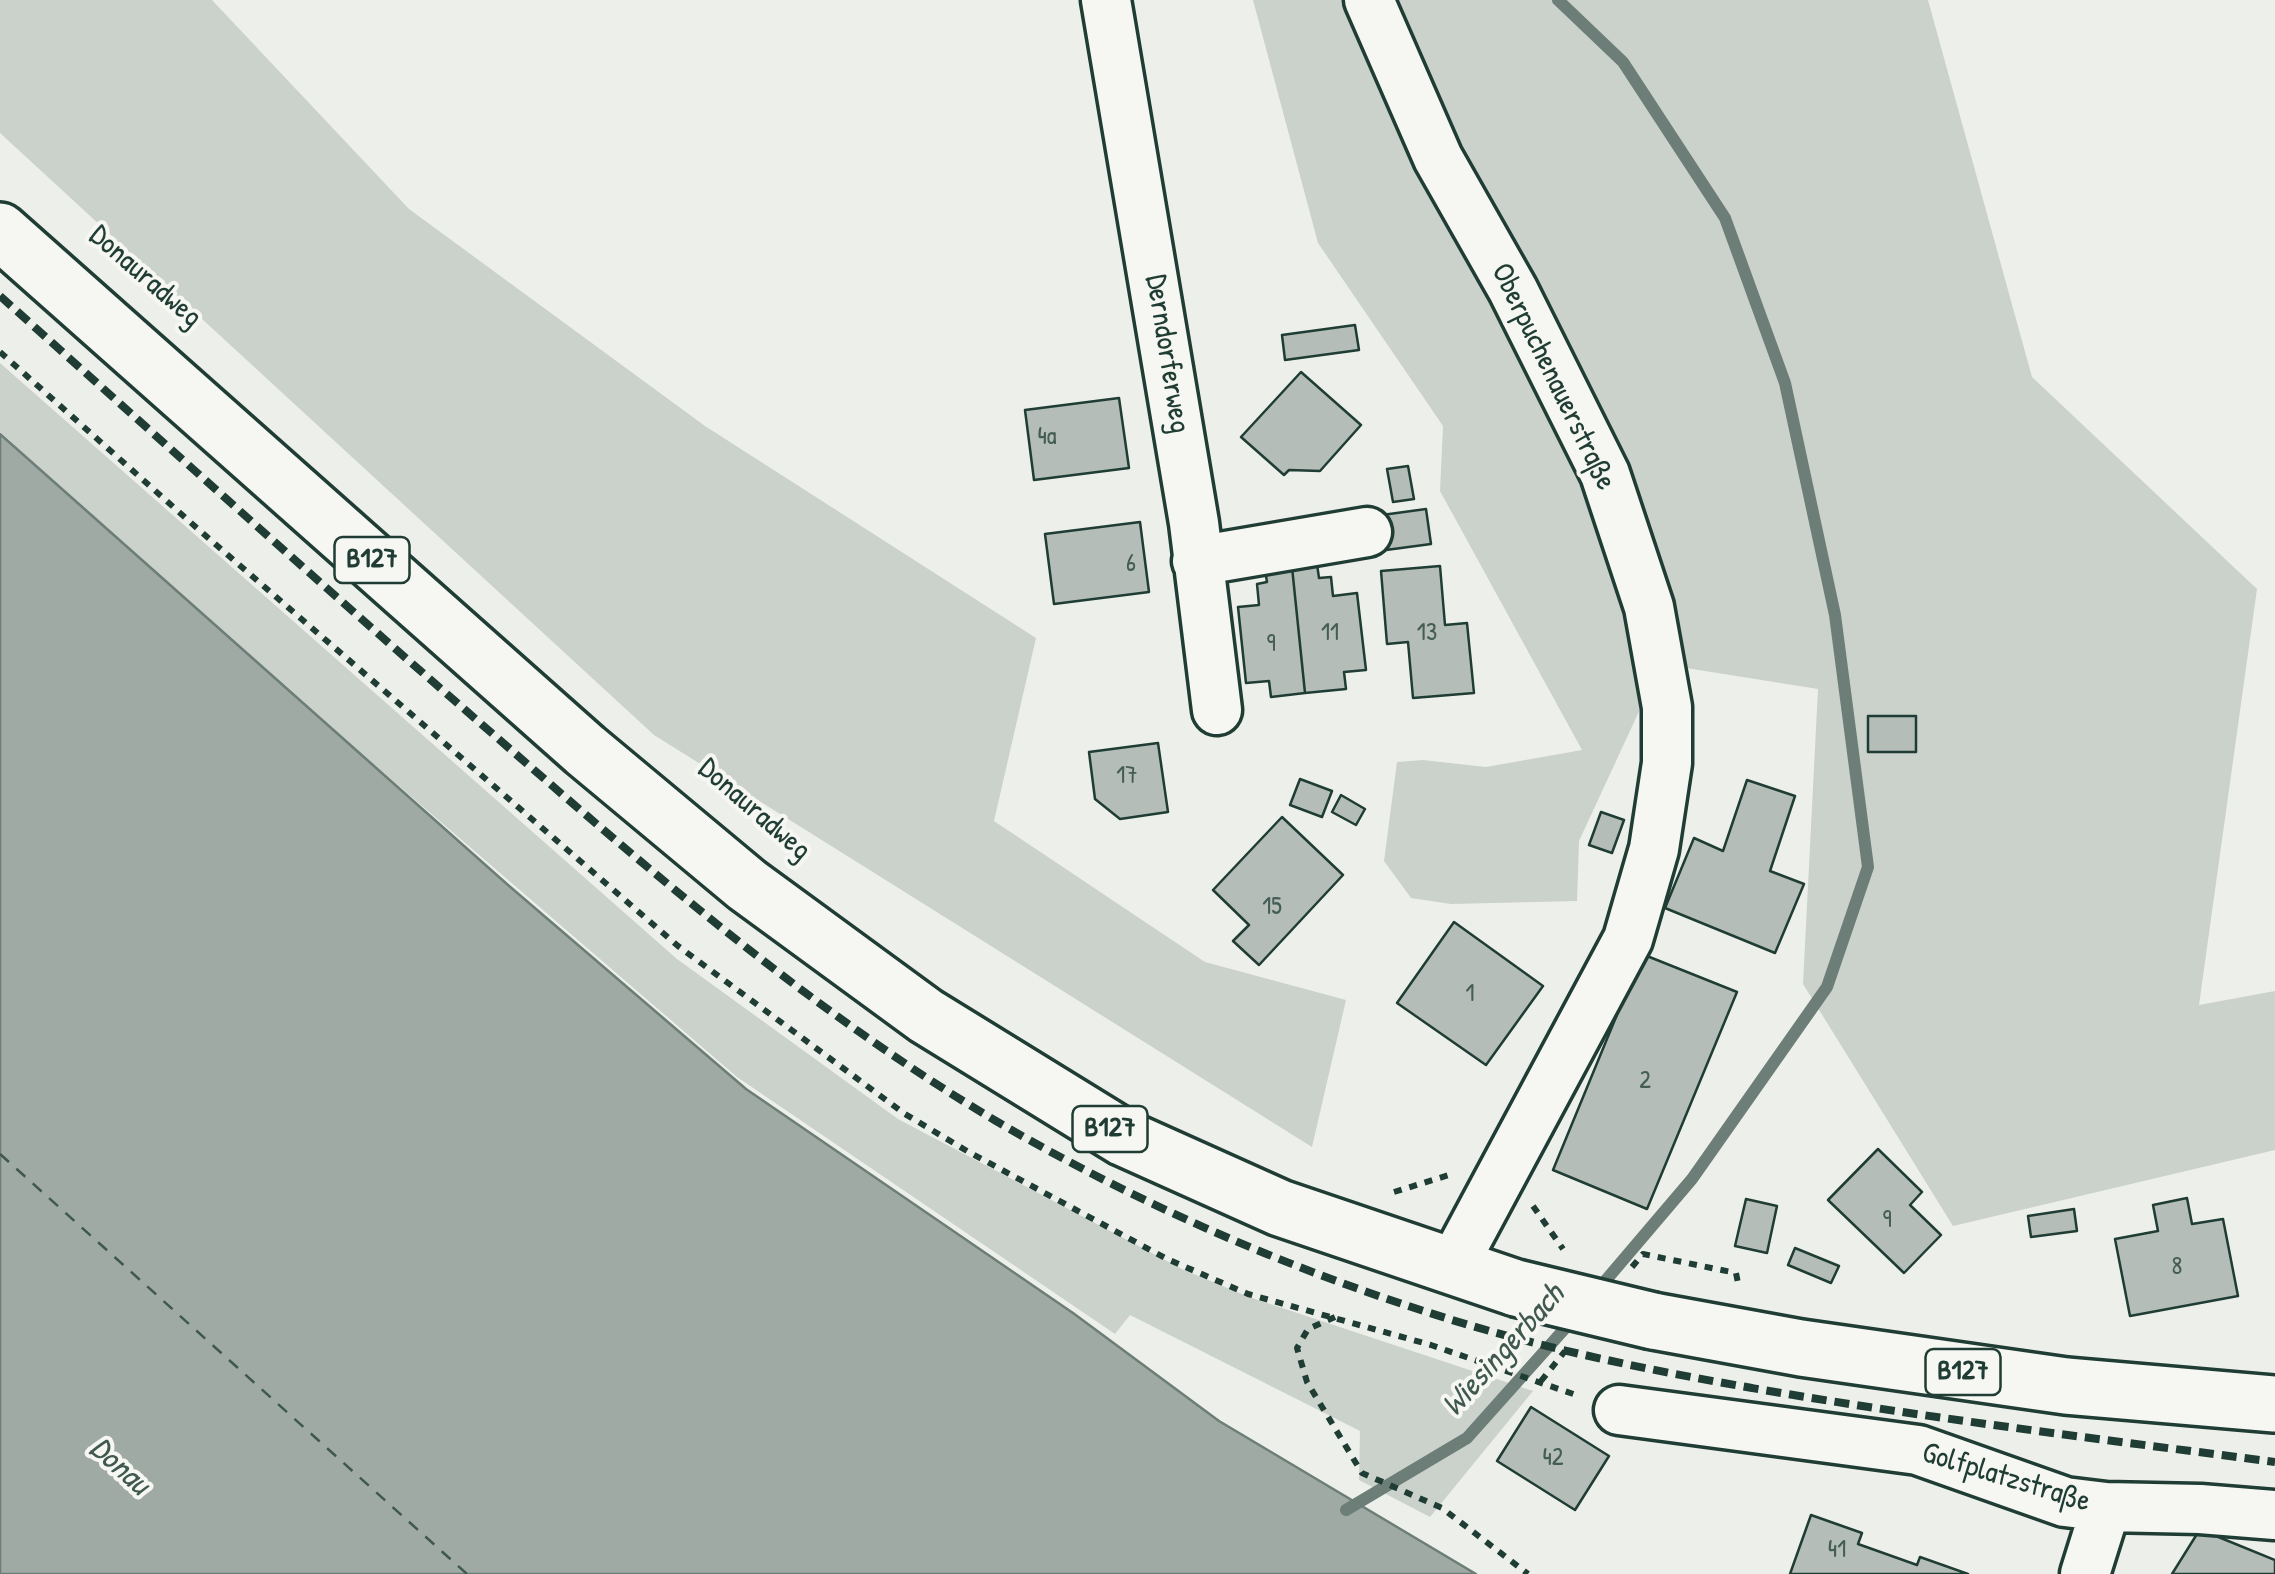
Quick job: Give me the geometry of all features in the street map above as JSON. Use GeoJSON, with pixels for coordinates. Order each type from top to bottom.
{"type":"FeatureCollection","features":[{"type":"Feature","properties":{"kind":"main road","name":"B127"},"geometry":{"type":"LineString","coordinates":[[0,231],[585,750],[747,885],[926,1016],[1124,1138],[1280,1208],[1452,1268],[1516,1288],[1653,1321],[1801,1348],[2066,1386],[2275,1404]]}},
{"type":"Feature","properties":{"kind":"street","name":"Derndorferweg"},"geometry":{"type":"LineString","coordinates":[[1106,0],[1163,326],[1217,710]]}},
{"type":"Feature","properties":{"kind":"street","name":"Oberpuchenauerstraße"},"geometry":{"type":"LineString","coordinates":[[1370,0],[1438,158],[1512,290],[1606,474],[1649,606],[1667,707],[1667,763],[1654,850],[1628,939],[1452,1268]]}},
{"type":"Feature","properties":{"kind":"street"},"geometry":{"type":"LineString","coordinates":[[1197,561],[1367,532]]}},
{"type":"Feature","properties":{"kind":"street","name":"Golfplatzstraße"},"geometry":{"type":"LineString","coordinates":[[1618,1410],[1918,1450],[2065,1502],[2106,1508],[2200,1509],[2275,1516]]}},
{"type":"Feature","properties":{"kind":"street"},"geometry":{"type":"LineString","coordinates":[[2085,1574],[2106,1508]]}},
{"type":"Feature","properties":{"kind":"path"},"geometry":{"type":"LineString","coordinates":[[0,352],[678,946],[905,1114],[1166,1260],[1248,1294],[1336,1316],[1541,1381]]}},
{"type":"Feature","properties":{"kind":"path"},"geometry":{"type":"LineString","coordinates":[[1384,1193],[1415,1188],[1461,1172],[1478,1171],[1502,1177],[1522,1190],[1552,1237],[1578,1259]]}},
{"type":"Feature","properties":{"kind":"path"},"geometry":{"type":"LineString","coordinates":[[1643,1254],[1736,1272]]}},
{"type":"Feature","properties":{"kind":"path"},"geometry":{"type":"LineString","coordinates":[[1336,1316],[1308,1329],[1298,1348],[1307,1382],[1362,1473],[1442,1508],[1528,1574]]}},
{"type":"Feature","properties":{"kind":"shaded area"},"geometry":{"type":"Polygon","coordinates":[[[0,0],[212,0],[409,209],[705,426],[1036,638],[994,821],[1205,962],[1346,1000],[1312,1147],[654,735],[0,133],[0,0]]]}},
{"type":"Feature","properties":{"kind":"shaded area"},"geometry":{"type":"Polygon","coordinates":[[[1253,0],[1928,0],[2032,377],[2257,589],[2199,1005],[2275,991],[2275,1150],[1953,1226],[1803,984],[1818,689],[1661,664],[1579,841],[1577,901],[1451,904],[1411,898],[1384,861],[1397,762],[1423,760],[1486,767],[1582,750],[1440,491],[1443,426],[1318,243],[1253,0]]]}},
{"type":"Feature","properties":{"kind":"shaded area"},"geometry":{"type":"Polygon","coordinates":[[[0,363],[677,959],[898,1119],[1184,1270],[1249,1297],[1533,1391],[1430,1517],[1359,1480],[1360,1431],[1130,1315],[1115,1334],[737,1077],[263,669],[0,432],[0,363]]]}},
{"type":"Feature","properties":{"kind":"water","name":"Donau"},"geometry":{"type":"Polygon","coordinates":[[[0,434],[508,885],[746,1089],[1073,1313],[1219,1421],[1476,1574],[0,1574],[0,434]]]}},
{"type":"Feature","properties":{"kind":"building"},"geometry":{"type":"Polygon","coordinates":[[[1355,325],[1359,350],[1285,360],[1282,335],[1355,325]]]}},
{"type":"Feature","properties":{"kind":"building"},"geometry":{"type":"Polygon","coordinates":[[[1301,372],[1361,425],[1320,471],[1289,470],[1284,475],[1241,437],[1301,372]]]}},
{"type":"Feature","properties":{"kind":"building"},"geometry":{"type":"Polygon","coordinates":[[[1119,398],[1129,468],[1034,480],[1025,410],[1119,398]]]}},
{"type":"Feature","properties":{"kind":"building"},"geometry":{"type":"Polygon","coordinates":[[[1408,466],[1414,499],[1393,502],[1387,469],[1408,466]]]}},
{"type":"Feature","properties":{"kind":"building"},"geometry":{"type":"Polygon","coordinates":[[[1426,509],[1431,544],[1386,550],[1382,515],[1426,509]]]}},
{"type":"Feature","properties":{"kind":"building"},"geometry":{"type":"Polygon","coordinates":[[[1140,522],[1149,592],[1054,604],[1045,534],[1140,522]]]}},
{"type":"Feature","properties":{"kind":"building"},"geometry":{"type":"Polygon","coordinates":[[[1317,564],[1319,578],[1331,577],[1333,596],[1357,593],[1366,670],[1344,672],[1346,689],[1305,693],[1292,567],[1317,564]]]}},
{"type":"Feature","properties":{"kind":"building"},"geometry":{"type":"Polygon","coordinates":[[[1440,566],[1445,625],[1467,623],[1474,693],[1413,698],[1408,642],[1387,644],[1381,571],[1440,566]]]}},
{"type":"Feature","properties":{"kind":"building"},"geometry":{"type":"Polygon","coordinates":[[[1292,567],[1305,693],[1271,697],[1269,681],[1246,683],[1238,607],[1259,605],[1257,584],[1267,582],[1265,570],[1292,567]]]}},
{"type":"Feature","properties":{"kind":"building"},"geometry":{"type":"Polygon","coordinates":[[[1868,716],[1916,716],[1916,752],[1868,752],[1868,716]]]}},
{"type":"Feature","properties":{"kind":"building"},"geometry":{"type":"Polygon","coordinates":[[[1158,743],[1168,812],[1120,819],[1095,799],[1089,752],[1158,743]]]}},
{"type":"Feature","properties":{"kind":"building"},"geometry":{"type":"Polygon","coordinates":[[[1300,779],[1332,791],[1322,817],[1290,805],[1300,779]]]}},
{"type":"Feature","properties":{"kind":"building"},"geometry":{"type":"Polygon","coordinates":[[[1747,780],[1795,796],[1770,871],[1804,884],[1775,953],[1665,908],[1694,838],[1723,851],[1747,780]]]}},
{"type":"Feature","properties":{"kind":"building"},"geometry":{"type":"Polygon","coordinates":[[[1341,795],[1365,809],[1356,825],[1332,812],[1341,795]]]}},
{"type":"Feature","properties":{"kind":"building"},"geometry":{"type":"Polygon","coordinates":[[[1601,812],[1624,820],[1612,853],[1589,845],[1601,812]]]}},
{"type":"Feature","properties":{"kind":"building"},"geometry":{"type":"Polygon","coordinates":[[[1282,817],[1343,875],[1259,965],[1233,941],[1249,925],[1213,890],[1282,817]]]}},
{"type":"Feature","properties":{"kind":"building"},"geometry":{"type":"Polygon","coordinates":[[[1454,922],[1543,986],[1486,1065],[1397,1003],[1454,922]]]}},
{"type":"Feature","properties":{"kind":"building"},"geometry":{"type":"Polygon","coordinates":[[[1642,954],[1737,992],[1647,1209],[1553,1170],[1642,954]]]}},
{"type":"Feature","properties":{"kind":"building"},"geometry":{"type":"Polygon","coordinates":[[[1878,1149],[1922,1192],[1910,1205],[1941,1235],[1904,1273],[1828,1200],[1878,1149]]]}},
{"type":"Feature","properties":{"kind":"building"},"geometry":{"type":"Polygon","coordinates":[[[2187,1198],[2192,1224],[2223,1219],[2238,1296],[2130,1316],[2115,1239],[2158,1231],[2153,1205],[2187,1198]]]}},
{"type":"Feature","properties":{"kind":"building"},"geometry":{"type":"Polygon","coordinates":[[[1746,1199],[1777,1206],[1767,1253],[1735,1246],[1746,1199]]]}},
{"type":"Feature","properties":{"kind":"building"},"geometry":{"type":"Polygon","coordinates":[[[2074,1209],[2077,1231],[2031,1237],[2028,1216],[2074,1209]]]}},
{"type":"Feature","properties":{"kind":"building"},"geometry":{"type":"Polygon","coordinates":[[[1795,1248],[1839,1266],[1831,1283],[1788,1265],[1795,1248]]]}},
{"type":"Feature","properties":{"kind":"building"},"geometry":{"type":"Polygon","coordinates":[[[1531,1407],[1609,1456],[1575,1510],[1497,1461],[1531,1407]]]}},
{"type":"Feature","properties":{"kind":"building"},"geometry":{"type":"Polygon","coordinates":[[[1811,1515],[1862,1533],[1858,1544],[1917,1565],[1920,1557],[1968,1574],[1790,1574],[1811,1515]]]}},
{"type":"Feature","properties":{"kind":"building"},"geometry":{"type":"Polygon","coordinates":[[[2202,1526],[2216,1536],[2275,1560],[2275,1574],[2172,1574],[2202,1526]]]}},
{"type":"Feature","properties":{"kind":"waterway"},"geometry":{"type":"LineString","coordinates":[[1558,0],[1623,62],[1725,218],[1785,383],[1835,615],[1868,867],[1827,987],[1692,1179],[1595,1293]]}},
{"type":"Feature","properties":{"kind":"waterway","name":"Wiesingerbach"},"geometry":{"type":"LineString","coordinates":[[1346,1510],[1467,1438],[1576,1316]]}},
{"type":"Feature","properties":{"kind":"ferry route"},"geometry":{"type":"LineString","coordinates":[[0,1154],[467,1574]]}},
{"type":"Feature","properties":{"kind":"railway"},"geometry":{"type":"LineString","coordinates":[[0,296],[432,681],[736,940],[929,1079],[1100,1178],[1208,1229],[1318,1274],[1430,1313],[1549,1347],[1817,1399],[2275,1462]]}}]}
